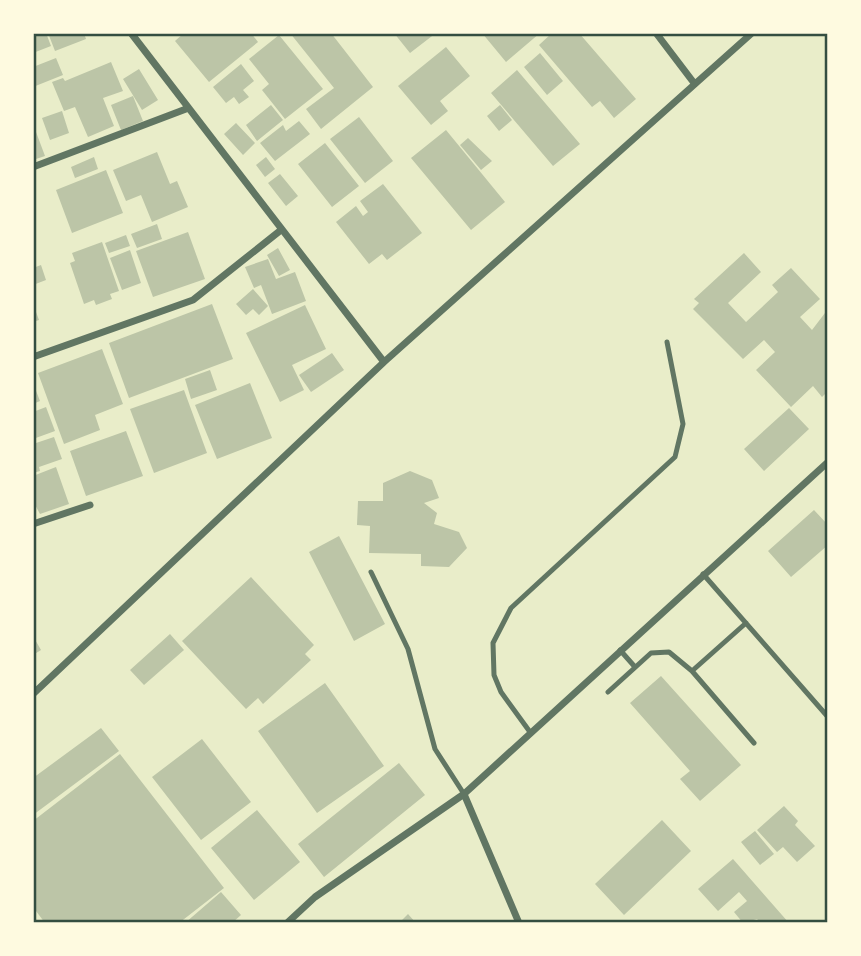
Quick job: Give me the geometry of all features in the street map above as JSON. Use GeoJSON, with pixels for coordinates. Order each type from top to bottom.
{"type":"FeatureCollection","features":[{"type":"Feature","properties":{"kind":"street"},"geometry":{"type":"LineString","coordinates":[[131,33],[384,362]]}},
{"type":"Feature","properties":{"kind":"street"},"geometry":{"type":"LineString","coordinates":[[656,33],[694,83]]}},
{"type":"Feature","properties":{"kind":"street"},"geometry":{"type":"LineString","coordinates":[[33,694],[384,362],[752,33]]}},
{"type":"Feature","properties":{"kind":"street"},"geometry":{"type":"LineString","coordinates":[[33,167],[187,109]]}},
{"type":"Feature","properties":{"kind":"street"},"geometry":{"type":"LineString","coordinates":[[33,357],[193,300],[281,230]]}},
{"type":"Feature","properties":{"kind":"street"},"geometry":{"type":"LineString","coordinates":[[287,923],[315,897],[464,794],[828,461]]}},
{"type":"Feature","properties":{"kind":"street"},"geometry":{"type":"LineString","coordinates":[[33,524],[90,505]]}},
{"type":"Feature","properties":{"kind":"street"},"geometry":{"type":"LineString","coordinates":[[464,794],[519,923]]}},
{"type":"Feature","properties":{"kind":"lane"},"geometry":{"type":"LineString","coordinates":[[530,732],[501,692],[494,675],[493,643],[511,608],[675,457],[683,424],[667,342]]}},
{"type":"Feature","properties":{"kind":"lane"},"geometry":{"type":"LineString","coordinates":[[370,572],[408,649],[435,749],[464,794]]}},
{"type":"Feature","properties":{"kind":"lane"},"geometry":{"type":"LineString","coordinates":[[703,574],[828,717]]}},
{"type":"Feature","properties":{"kind":"lane"},"geometry":{"type":"LineString","coordinates":[[692,671],[746,623]]}},
{"type":"Feature","properties":{"kind":"lane"},"geometry":{"type":"LineString","coordinates":[[620,650],[635,667]]}},
{"type":"Feature","properties":{"kind":"lane"},"geometry":{"type":"LineString","coordinates":[[608,692],[651,653],[662,650],[674,655],[692,671],[754,743]]}},
{"type":"Feature","properties":{"kind":"building"},"geometry":{"type":"Polygon","coordinates":[[[33,33],[46,33],[51,46],[33,53],[33,33]]]}},
{"type":"Feature","properties":{"kind":"building"},"geometry":{"type":"Polygon","coordinates":[[[48,33],[84,33],[86,39],[55,51],[48,33]]]}},
{"type":"Feature","properties":{"kind":"building"},"geometry":{"type":"Polygon","coordinates":[[[184,33],[251,33],[258,42],[209,82],[175,41],[184,33]]]}},
{"type":"Feature","properties":{"kind":"building"},"geometry":{"type":"Polygon","coordinates":[[[290,33],[331,33],[373,87],[321,129],[306,109],[334,88],[290,33]]]}},
{"type":"Feature","properties":{"kind":"building"},"geometry":{"type":"Polygon","coordinates":[[[394,33],[436,33],[410,53],[394,33]]]}},
{"type":"Feature","properties":{"kind":"building"},"geometry":{"type":"Polygon","coordinates":[[[482,33],[540,33],[506,62],[482,33]]]}},
{"type":"Feature","properties":{"kind":"building"},"geometry":{"type":"Polygon","coordinates":[[[552,33],[579,33],[636,99],[614,118],[600,101],[592,107],[539,45],[552,33]]]}},
{"type":"Feature","properties":{"kind":"building"},"geometry":{"type":"Polygon","coordinates":[[[279,35],[323,89],[285,119],[262,90],[269,84],[249,59],[279,35]]]}},
{"type":"Feature","properties":{"kind":"building"},"geometry":{"type":"Polygon","coordinates":[[[446,47],[470,76],[440,101],[448,111],[431,125],[398,86],[446,47]]]}},
{"type":"Feature","properties":{"kind":"building"},"geometry":{"type":"Polygon","coordinates":[[[540,53],[563,81],[547,95],[524,67],[540,53]]]}},
{"type":"Feature","properties":{"kind":"building"},"geometry":{"type":"Polygon","coordinates":[[[56,58],[63,75],[33,87],[33,67],[56,58]]]}},
{"type":"Feature","properties":{"kind":"building"},"geometry":{"type":"Polygon","coordinates":[[[111,62],[123,91],[103,98],[114,126],[88,137],[75,107],[64,111],[52,82],[63,78],[65,81],[111,62]]]}},
{"type":"Feature","properties":{"kind":"building"},"geometry":{"type":"Polygon","coordinates":[[[241,64],[254,81],[243,90],[249,97],[239,104],[234,97],[226,103],[213,87],[241,64]]]}},
{"type":"Feature","properties":{"kind":"building"},"geometry":{"type":"Polygon","coordinates":[[[139,69],[158,100],[142,110],[123,79],[139,69]]]}},
{"type":"Feature","properties":{"kind":"building"},"geometry":{"type":"Polygon","coordinates":[[[517,70],[580,144],[553,166],[491,93],[517,70]]]}},
{"type":"Feature","properties":{"kind":"building"},"geometry":{"type":"Polygon","coordinates":[[[133,96],[143,121],[121,130],[111,105],[133,96]]]}},
{"type":"Feature","properties":{"kind":"building"},"geometry":{"type":"Polygon","coordinates":[[[271,105],[283,120],[257,141],[246,125],[271,105]]]}},
{"type":"Feature","properties":{"kind":"building"},"geometry":{"type":"Polygon","coordinates":[[[500,105],[512,120],[499,131],[487,116],[500,105]]]}},
{"type":"Feature","properties":{"kind":"building"},"geometry":{"type":"Polygon","coordinates":[[[62,111],[69,133],[50,140],[42,118],[62,111]]]}},
{"type":"Feature","properties":{"kind":"building"},"geometry":{"type":"Polygon","coordinates":[[[359,117],[393,161],[365,183],[330,139],[359,117]]]}},
{"type":"Feature","properties":{"kind":"building"},"geometry":{"type":"Polygon","coordinates":[[[299,121],[310,134],[275,161],[260,143],[283,125],[286,131],[299,121]]]}},
{"type":"Feature","properties":{"kind":"building"},"geometry":{"type":"Polygon","coordinates":[[[236,123],[255,143],[243,155],[224,134],[236,123]]]}},
{"type":"Feature","properties":{"kind":"building"},"geometry":{"type":"Polygon","coordinates":[[[33,124],[45,156],[33,160],[33,124]]]}},
{"type":"Feature","properties":{"kind":"building"},"geometry":{"type":"Polygon","coordinates":[[[446,130],[505,202],[471,230],[411,158],[446,130]]]}},
{"type":"Feature","properties":{"kind":"building"},"geometry":{"type":"Polygon","coordinates":[[[468,138],[492,161],[481,170],[460,145],[468,138]]]}},
{"type":"Feature","properties":{"kind":"building"},"geometry":{"type":"Polygon","coordinates":[[[325,143],[359,186],[332,207],[298,164],[325,143]]]}},
{"type":"Feature","properties":{"kind":"building"},"geometry":{"type":"Polygon","coordinates":[[[157,152],[170,184],[177,181],[188,207],[152,222],[141,195],[126,201],[113,170],[157,152]]]}},
{"type":"Feature","properties":{"kind":"building"},"geometry":{"type":"Polygon","coordinates":[[[94,157],[98,169],[75,178],[71,167],[94,157]]]}},
{"type":"Feature","properties":{"kind":"building"},"geometry":{"type":"Polygon","coordinates":[[[266,157],[275,169],[265,177],[256,165],[266,157]]]}},
{"type":"Feature","properties":{"kind":"building"},"geometry":{"type":"Polygon","coordinates":[[[106,170],[123,213],[72,233],[56,190],[106,170]]]}},
{"type":"Feature","properties":{"kind":"building"},"geometry":{"type":"Polygon","coordinates":[[[280,174],[298,196],[286,206],[268,183],[280,174]]]}},
{"type":"Feature","properties":{"kind":"building"},"geometry":{"type":"Polygon","coordinates":[[[383,184],[422,233],[387,260],[382,254],[369,264],[336,222],[356,206],[363,216],[368,212],[360,201],[383,184]]]}},
{"type":"Feature","properties":{"kind":"building"},"geometry":{"type":"Polygon","coordinates":[[[157,224],[162,239],[137,248],[131,234],[157,224]]]}},
{"type":"Feature","properties":{"kind":"building"},"geometry":{"type":"Polygon","coordinates":[[[188,232],[205,279],[153,297],[136,251],[188,232]]]}},
{"type":"Feature","properties":{"kind":"building"},"geometry":{"type":"Polygon","coordinates":[[[126,235],[130,246],[109,253],[105,243],[126,235]]]}},
{"type":"Feature","properties":{"kind":"building"},"geometry":{"type":"Polygon","coordinates":[[[102,242],[119,291],[110,294],[112,299],[96,305],[94,300],[84,304],[70,263],[75,261],[72,253],[102,242]]]}},
{"type":"Feature","properties":{"kind":"building"},"geometry":{"type":"Polygon","coordinates":[[[278,248],[290,270],[279,276],[267,255],[278,248]]]}},
{"type":"Feature","properties":{"kind":"building"},"geometry":{"type":"Polygon","coordinates":[[[130,250],[141,283],[122,290],[110,258],[130,250]]]}},
{"type":"Feature","properties":{"kind":"building"},"geometry":{"type":"Polygon","coordinates":[[[744,253],[761,272],[728,303],[746,322],[778,292],[772,285],[791,268],[820,299],[800,317],[812,330],[828,309],[828,391],[822,397],[813,386],[791,407],[756,370],[775,352],[764,340],[743,359],[693,309],[699,303],[694,299],[744,253]]]}},
{"type":"Feature","properties":{"kind":"building"},"geometry":{"type":"Polygon","coordinates":[[[268,259],[276,279],[295,272],[306,301],[272,314],[261,285],[254,288],[245,267],[268,259]]]}},
{"type":"Feature","properties":{"kind":"building"},"geometry":{"type":"Polygon","coordinates":[[[41,265],[46,280],[33,285],[33,268],[41,265]]]}},
{"type":"Feature","properties":{"kind":"building"},"geometry":{"type":"Polygon","coordinates":[[[253,289],[268,306],[259,315],[253,309],[246,315],[236,304],[253,289]]]}},
{"type":"Feature","properties":{"kind":"building"},"geometry":{"type":"Polygon","coordinates":[[[33,304],[39,320],[33,322],[33,304]]]}},
{"type":"Feature","properties":{"kind":"building"},"geometry":{"type":"Polygon","coordinates":[[[212,304],[233,359],[129,398],[109,343],[212,304]]]}},
{"type":"Feature","properties":{"kind":"building"},"geometry":{"type":"Polygon","coordinates":[[[305,305],[326,349],[292,365],[304,390],[280,402],[246,333],[305,305]]]}},
{"type":"Feature","properties":{"kind":"building"},"geometry":{"type":"Polygon","coordinates":[[[102,349],[123,404],[95,415],[100,430],[64,444],[38,373],[102,349]]]}},
{"type":"Feature","properties":{"kind":"building"},"geometry":{"type":"Polygon","coordinates":[[[332,353],[344,370],[311,392],[299,375],[332,353]]]}},
{"type":"Feature","properties":{"kind":"building"},"geometry":{"type":"Polygon","coordinates":[[[210,370],[217,390],[191,399],[185,379],[210,370]]]}},
{"type":"Feature","properties":{"kind":"building"},"geometry":{"type":"Polygon","coordinates":[[[33,383],[40,401],[33,404],[33,383]]]}},
{"type":"Feature","properties":{"kind":"building"},"geometry":{"type":"Polygon","coordinates":[[[250,383],[272,438],[217,459],[195,405],[250,383]]]}},
{"type":"Feature","properties":{"kind":"building"},"geometry":{"type":"Polygon","coordinates":[[[184,390],[207,453],[154,473],[130,409],[184,390]]]}},
{"type":"Feature","properties":{"kind":"building"},"geometry":{"type":"Polygon","coordinates":[[[46,407],[55,431],[33,439],[33,412],[46,407]]]}},
{"type":"Feature","properties":{"kind":"building"},"geometry":{"type":"Polygon","coordinates":[[[789,408],[809,429],[764,471],[744,449],[789,408]]]}},
{"type":"Feature","properties":{"kind":"building"},"geometry":{"type":"Polygon","coordinates":[[[126,431],[143,476],[86,496],[70,451],[126,431]]]}},
{"type":"Feature","properties":{"kind":"building"},"geometry":{"type":"Polygon","coordinates":[[[54,437],[62,459],[39,467],[40,471],[33,473],[33,444],[54,437]]]}},
{"type":"Feature","properties":{"kind":"building"},"geometry":{"type":"Polygon","coordinates":[[[56,467],[69,504],[40,514],[33,501],[33,476],[56,467]]]}},
{"type":"Feature","properties":{"kind":"building"},"geometry":{"type":"Polygon","coordinates":[[[410,471],[432,480],[439,498],[424,503],[437,513],[434,524],[459,532],[467,548],[449,567],[421,566],[421,554],[369,553],[370,526],[357,525],[358,501],[383,501],[383,483],[410,471]]]}},
{"type":"Feature","properties":{"kind":"building"},"geometry":{"type":"Polygon","coordinates":[[[814,510],[828,525],[828,545],[791,577],[768,551],[814,510]]]}},
{"type":"Feature","properties":{"kind":"building"},"geometry":{"type":"Polygon","coordinates":[[[339,536],[385,624],[354,641],[309,552],[339,536]]]}},
{"type":"Feature","properties":{"kind":"building"},"geometry":{"type":"Polygon","coordinates":[[[251,577],[314,645],[305,654],[311,660],[263,704],[258,698],[246,709],[182,641],[251,577]]]}},
{"type":"Feature","properties":{"kind":"building"},"geometry":{"type":"Polygon","coordinates":[[[170,634],[184,650],[144,685],[130,670],[170,634]]]}},
{"type":"Feature","properties":{"kind":"building"},"geometry":{"type":"Polygon","coordinates":[[[33,636],[41,650],[33,655],[33,636]]]}},
{"type":"Feature","properties":{"kind":"building"},"geometry":{"type":"Polygon","coordinates":[[[661,676],[741,765],[700,801],[680,779],[690,771],[630,703],[661,676]]]}},
{"type":"Feature","properties":{"kind":"building"},"geometry":{"type":"Polygon","coordinates":[[[325,683],[384,766],[317,813],[258,731],[325,683]]]}},
{"type":"Feature","properties":{"kind":"building"},"geometry":{"type":"Polygon","coordinates":[[[101,728],[119,751],[33,815],[33,778],[101,728]]]}},
{"type":"Feature","properties":{"kind":"building"},"geometry":{"type":"Polygon","coordinates":[[[202,739],[251,802],[201,840],[152,777],[202,739]]]}},
{"type":"Feature","properties":{"kind":"building"},"geometry":{"type":"Polygon","coordinates":[[[120,754],[224,888],[179,923],[45,923],[33,907],[33,821],[120,754]]]}},
{"type":"Feature","properties":{"kind":"building"},"geometry":{"type":"Polygon","coordinates":[[[399,763],[425,795],[324,877],[298,844],[399,763]]]}},
{"type":"Feature","properties":{"kind":"building"},"geometry":{"type":"Polygon","coordinates":[[[784,806],[798,821],[795,825],[815,846],[797,862],[783,847],[777,852],[757,830],[784,806]]]}},
{"type":"Feature","properties":{"kind":"building"},"geometry":{"type":"Polygon","coordinates":[[[257,810],[300,862],[254,900],[211,848],[257,810]]]}},
{"type":"Feature","properties":{"kind":"building"},"geometry":{"type":"Polygon","coordinates":[[[662,820],[691,851],[624,915],[595,884],[662,820]]]}},
{"type":"Feature","properties":{"kind":"building"},"geometry":{"type":"Polygon","coordinates":[[[755,831],[774,854],[760,865],[741,842],[755,831]]]}},
{"type":"Feature","properties":{"kind":"building"},"geometry":{"type":"Polygon","coordinates":[[[733,859],[789,923],[761,923],[757,919],[743,923],[734,912],[747,901],[739,892],[718,911],[698,889],[733,859]]]}},
{"type":"Feature","properties":{"kind":"building"},"geometry":{"type":"Polygon","coordinates":[[[221,892],[241,915],[232,923],[185,923],[221,892]]]}},
{"type":"Feature","properties":{"kind":"building"},"geometry":{"type":"Polygon","coordinates":[[[408,914],[416,923],[399,923],[408,914]]]}}]}
